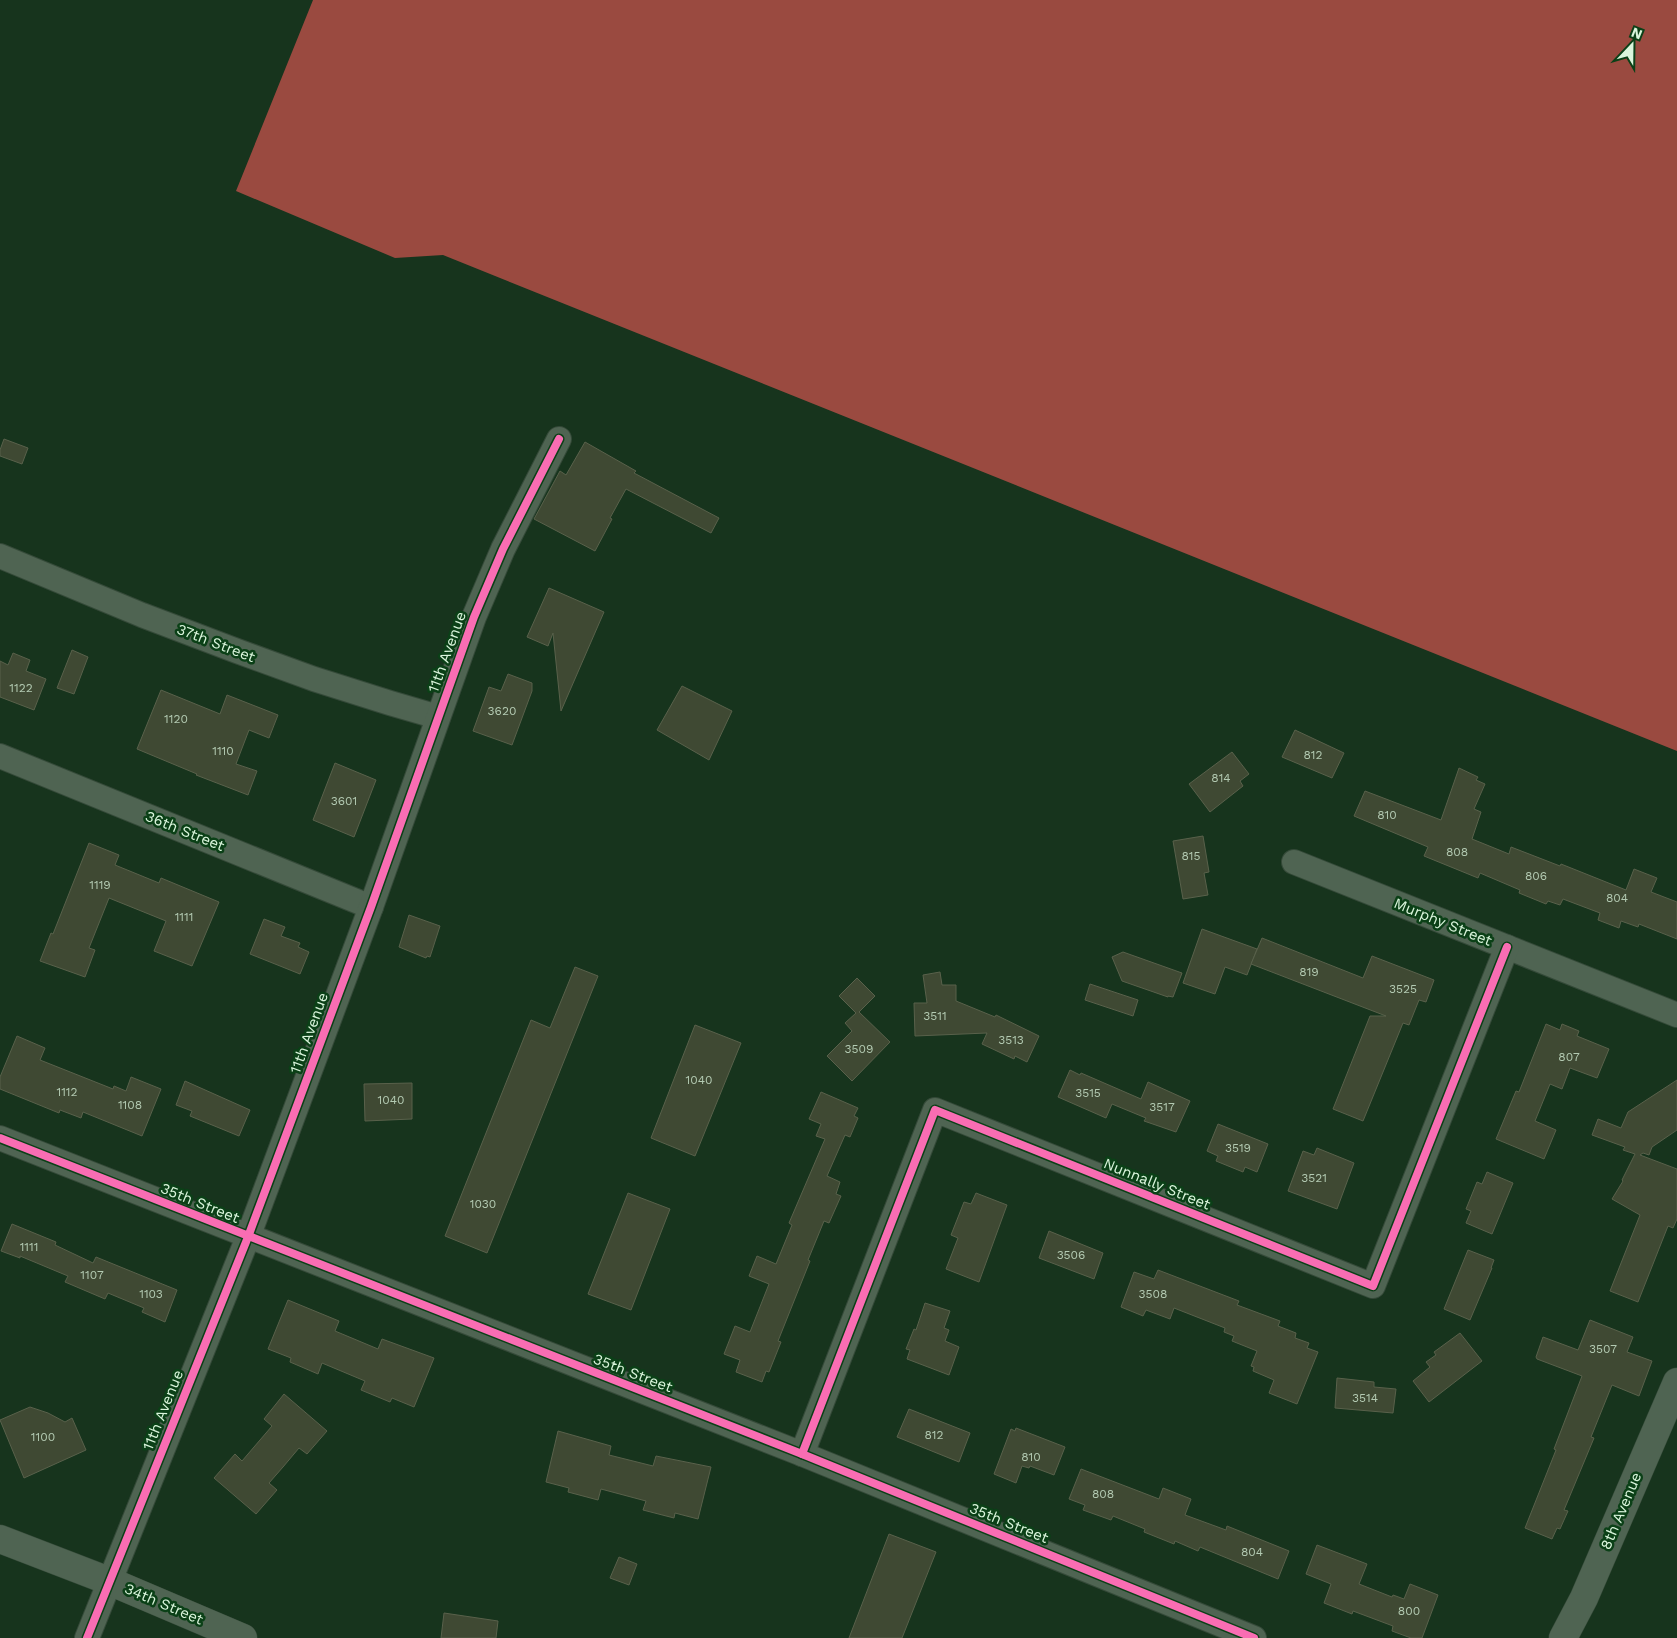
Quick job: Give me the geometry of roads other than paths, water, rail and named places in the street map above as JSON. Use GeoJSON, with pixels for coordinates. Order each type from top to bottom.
{"type":"FeatureCollection","features":[{"type":"Feature","properties":{"kind":"street","name":"11th Avenue"},"geometry":{"type":"LineString","coordinates":[[87,1638],[248,1237],[371,907],[474,617],[503,549],[559,439]]}},
{"type":"Feature","properties":{"kind":"street","name":"37th Street"},"geometry":{"type":"LineString","coordinates":[[0,556],[142,615],[237,651],[380,700],[438,716]]}},
{"type":"Feature","properties":{"kind":"street","name":"36th Street"},"geometry":{"type":"LineString","coordinates":[[0,756],[371,907]]}},
{"type":"Feature","properties":{"kind":"street","name":"Murphy Street"},"geometry":{"type":"LineString","coordinates":[[1294,862],[1677,1015]]}},
{"type":"Feature","properties":{"kind":"street","name":"Nunnally Street"},"geometry":{"type":"LineString","coordinates":[[802,1454],[935,1110],[1373,1286],[1506,947]]}},
{"type":"Feature","properties":{"kind":"street","name":"35th Street"},"geometry":{"type":"LineString","coordinates":[[0,1138],[802,1454],[1254,1638]]}},
{"type":"Feature","properties":{"kind":"street","name":"8th Avenue"},"geometry":{"type":"LineString","coordinates":[[1563,1638],[1584,1598],[1677,1382]]}},
{"type":"Feature","properties":{"kind":"street","name":"34th Street"},"geometry":{"type":"LineString","coordinates":[[0,1539],[110,1581],[243,1638]]}}]}
